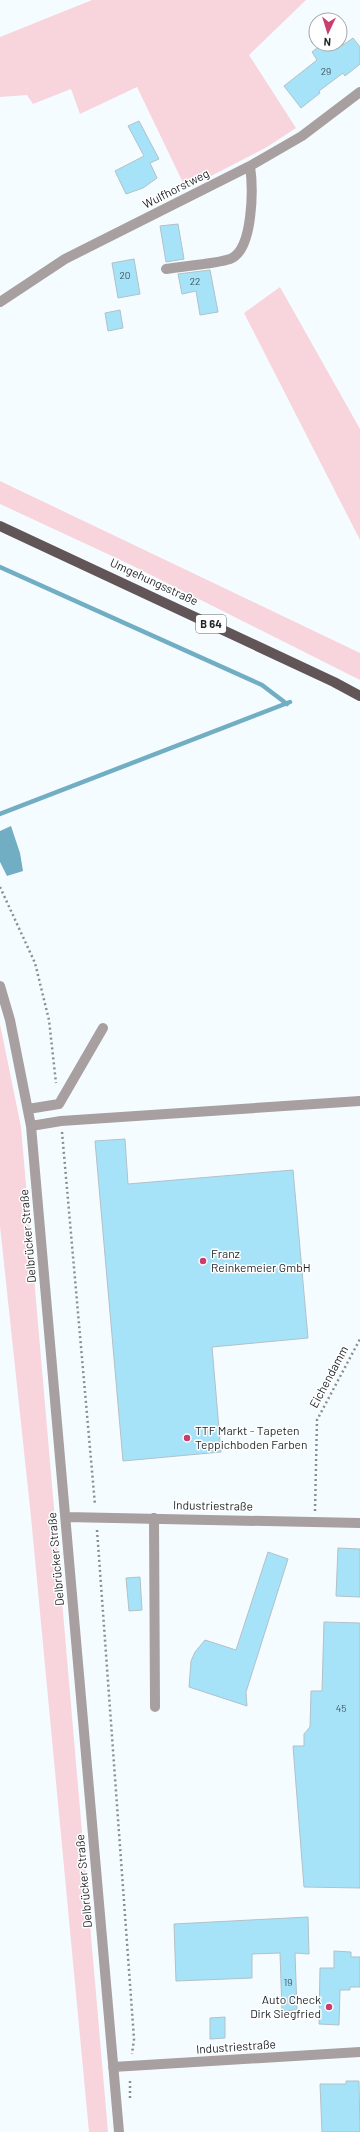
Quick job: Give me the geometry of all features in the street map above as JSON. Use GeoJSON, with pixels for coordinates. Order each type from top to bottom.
{"type":"FeatureCollection","features":[{"type":"Feature","properties":{"kind":"main road","name":"Umgehungsstraße"},"geometry":{"type":"LineString","coordinates":[[0,526],[249,642],[360,696]]}},
{"type":"Feature","properties":{"kind":"street","name":"Wulfhorstweg"},"geometry":{"type":"LineString","coordinates":[[0,302],[65,259],[250,166],[302,136],[360,92]]}},
{"type":"Feature","properties":{"kind":"street"},"geometry":{"type":"LineString","coordinates":[[166,269],[232,258],[241,249],[247,234],[252,203],[253,182],[250,166]]}},
{"type":"Feature","properties":{"kind":"street","name":"Delbrücker Straße"},"geometry":{"type":"LineString","coordinates":[[0,986],[10,1020],[31,1126],[119,2132]]}},
{"type":"Feature","properties":{"kind":"street"},"geometry":{"type":"LineString","coordinates":[[28,1109],[59,1104],[103,1028]]}},
{"type":"Feature","properties":{"kind":"street"},"geometry":{"type":"LineString","coordinates":[[31,1126],[61,1121],[360,1101]]}},
{"type":"Feature","properties":{"kind":"street","name":"Industriestraße"},"geometry":{"type":"LineString","coordinates":[[66,1516],[360,1523]]}},
{"type":"Feature","properties":{"kind":"street"},"geometry":{"type":"LineString","coordinates":[[154,1518],[155,1707]]}},
{"type":"Feature","properties":{"kind":"street","name":"Industriestraße"},"geometry":{"type":"LineString","coordinates":[[113,2067],[360,2052]]}},
{"type":"Feature","properties":{"kind":"path","name":"Eichendamm"},"geometry":{"type":"LineString","coordinates":[[314,1522],[317,1420],[360,1338]]}},
{"type":"Feature","properties":{"kind":"shaded area"},"geometry":{"type":"Polygon","coordinates":[[[92,0],[306,0],[249,55],[296,128],[267,147],[186,189],[137,87],[80,114],[71,89],[33,104],[27,95],[0,97],[0,37],[92,0]]]}},
{"type":"Feature","properties":{"kind":"shaded area"},"geometry":{"type":"Polygon","coordinates":[[[280,287],[360,429],[360,540],[244,313],[280,287]]]}},
{"type":"Feature","properties":{"kind":"shaded area"},"geometry":{"type":"Polygon","coordinates":[[[0,481],[360,653],[360,680],[127,563],[0,504],[0,481]]]}},
{"type":"Feature","properties":{"kind":"shaded area"},"geometry":{"type":"Polygon","coordinates":[[[0,1024],[21,1127],[108,2132],[89,2132],[31,1517],[0,1226],[0,1024]]]}},
{"type":"Feature","properties":{"kind":"water"},"geometry":{"type":"Polygon","coordinates":[[[11,826],[20,853],[23,871],[7,876],[0,862],[0,831],[11,826]]]}},
{"type":"Feature","properties":{"kind":"building"},"geometry":{"type":"Polygon","coordinates":[[[353,38],[360,47],[360,64],[345,76],[343,73],[319,91],[320,93],[301,108],[284,86],[317,60],[312,52],[348,52],[348,42],[353,38]]]}},
{"type":"Feature","properties":{"kind":"building"},"geometry":{"type":"Polygon","coordinates":[[[139,121],[159,159],[150,163],[157,178],[143,188],[126,194],[115,171],[144,156],[128,126],[139,121]]]}},
{"type":"Feature","properties":{"kind":"building"},"geometry":{"type":"Polygon","coordinates":[[[178,224],[184,259],[166,262],[160,226],[178,224]]]}},
{"type":"Feature","properties":{"kind":"building"},"geometry":{"type":"Polygon","coordinates":[[[134,259],[140,294],[118,298],[112,263],[134,259]]]}},
{"type":"Feature","properties":{"kind":"building"},"geometry":{"type":"Polygon","coordinates":[[[210,270],[218,312],[200,315],[196,291],[182,294],[178,274],[210,270]]]}},
{"type":"Feature","properties":{"kind":"building"},"geometry":{"type":"Polygon","coordinates":[[[120,310],[123,328],[108,331],[105,313],[120,310]]]}},
{"type":"Feature","properties":{"kind":"building","name":"Franz Reinkemeier GmbH"},"geometry":{"type":"Polygon","coordinates":[[[125,1139],[128,1184],[293,1170],[308,1338],[212,1347],[221,1452],[123,1461],[95,1141],[125,1139]]]}},
{"type":"Feature","properties":{"kind":"building"},"geometry":{"type":"Polygon","coordinates":[[[338,1548],[360,1549],[360,1597],[336,1596],[338,1548]]]}},
{"type":"Feature","properties":{"kind":"building"},"geometry":{"type":"Polygon","coordinates":[[[268,1552],[288,1559],[246,1692],[247,1706],[189,1687],[191,1661],[195,1652],[205,1640],[236,1650],[268,1552]]]}},
{"type":"Feature","properties":{"kind":"building"},"geometry":{"type":"Polygon","coordinates":[[[140,1577],[142,1610],[129,1611],[126,1578],[140,1577]]]}},
{"type":"Feature","properties":{"kind":"building"},"geometry":{"type":"Polygon","coordinates":[[[324,1622],[360,1623],[360,1888],[304,1887],[293,1746],[304,1746],[304,1734],[310,1727],[311,1691],[322,1691],[324,1622]]]}},
{"type":"Feature","properties":{"kind":"building"},"geometry":{"type":"Polygon","coordinates":[[[308,1917],[309,1954],[295,1953],[297,2010],[282,2011],[280,1953],[252,1954],[252,1978],[176,1981],[174,1924],[308,1917]]]}},
{"type":"Feature","properties":{"kind":"building"},"geometry":{"type":"Polygon","coordinates":[[[334,1951],[351,1952],[351,1957],[360,1957],[360,1987],[350,1987],[350,1990],[340,1990],[339,2025],[319,2024],[320,1968],[334,1968],[334,1951]]]}},
{"type":"Feature","properties":{"kind":"building"},"geometry":{"type":"Polygon","coordinates":[[[225,2017],[225,2038],[210,2039],[210,2018],[225,2017]]]}},
{"type":"Feature","properties":{"kind":"building"},"geometry":{"type":"Polygon","coordinates":[[[346,2081],[359,2081],[360,2132],[322,2132],[320,2084],[346,2084],[346,2081]]]}},
{"type":"Feature","properties":{"kind":"waterway"},"geometry":{"type":"LineString","coordinates":[[0,567],[262,685],[287,704]]}},
{"type":"Feature","properties":{"kind":"waterway"},"geometry":{"type":"LineString","coordinates":[[0,814],[290,702]]}},
{"type":"Feature","properties":{"kind":"place","name":"Franz Reinkemeier GmbH"},"geometry":{"type":"Point","coordinates":[203,1261]}},
{"type":"Feature","properties":{"kind":"place","name":"TTF Markt - Tapeten Teppichboden Farben"},"geometry":{"type":"Point","coordinates":[187,1438]}},
{"type":"Feature","properties":{"kind":"place","name":"Auto Check Dirk Siegfried"},"geometry":{"type":"Point","coordinates":[329,2007]}}]}
